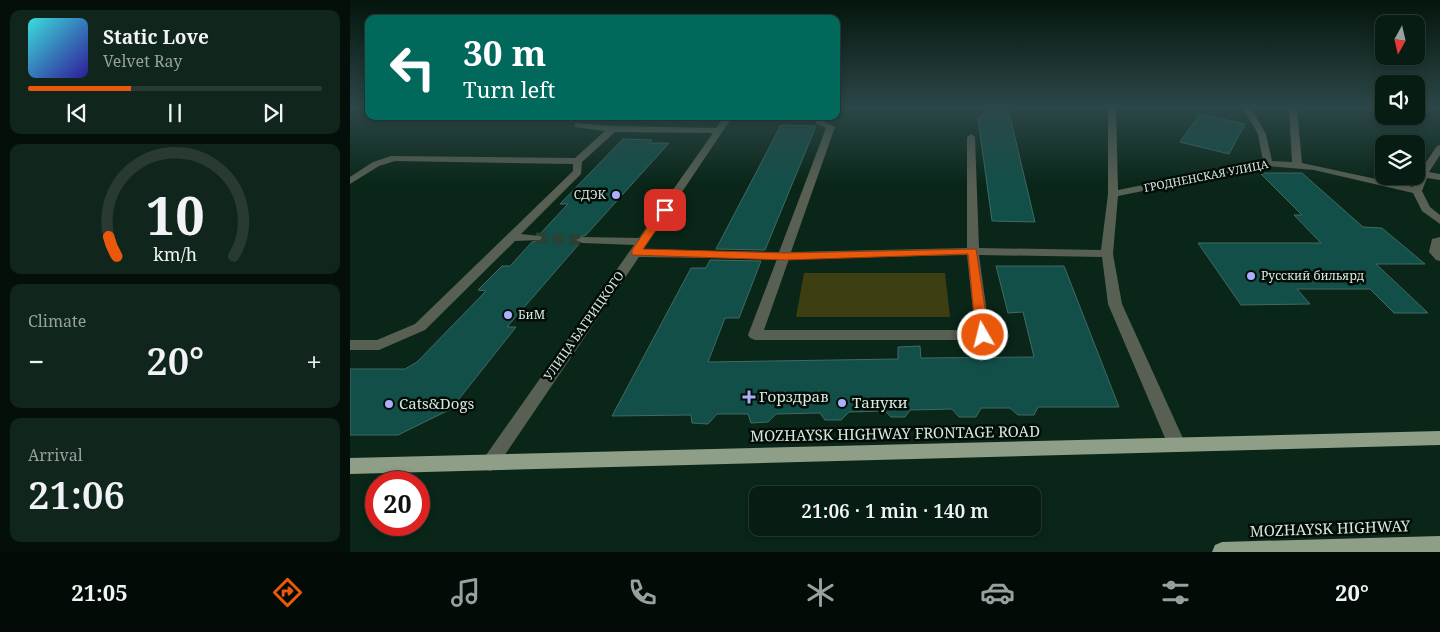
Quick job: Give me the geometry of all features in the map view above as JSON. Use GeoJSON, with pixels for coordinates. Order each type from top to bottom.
{"type":"FeatureCollection","features":[{"type":"Feature","properties":{"kind":"main road","name":"MOZHAYSK HIGHWAY FRONTAGE ROAD"},"geometry":{"type":"LineString","coordinates":[[350,466],[1440,438]]}},
{"type":"Feature","properties":{"kind":"main road","name":"MOZHAYSK HIGHWAY"},"geometry":{"type":"LineString","coordinates":[[1222,552],[1440,546]]}},
{"type":"Feature","properties":{"kind":"street"},"geometry":{"type":"LineString","coordinates":[[350,181],[376,164],[394,158],[578,161],[608,134]]}},
{"type":"Feature","properties":{"kind":"street","name":"УЛИЦА БАГРИЦКОГО"},"geometry":{"type":"LineString","coordinates":[[490,462],[718,134]]}},
{"type":"Feature","properties":{"kind":"street"},"geometry":{"type":"LineString","coordinates":[[829,134],[755,335],[983,335],[973,251],[971,137]]}},
{"type":"Feature","properties":{"kind":"street"},"geometry":{"type":"LineString","coordinates":[[1112,134],[1113,194],[1108,254],[1115,304],[1177,445]]}},
{"type":"Feature","properties":{"kind":"street"},"geometry":{"type":"LineString","coordinates":[[1262,134],[1268,163]]}},
{"type":"Feature","properties":{"kind":"street"},"geometry":{"type":"LineString","coordinates":[[1295,134],[1297,164]]}},
{"type":"Feature","properties":{"kind":"street"},"geometry":{"type":"LineString","coordinates":[[1425,170],[1440,148]]}},
{"type":"Feature","properties":{"kind":"street"},"geometry":{"type":"LineString","coordinates":[[350,345],[379,345],[420,327],[578,172],[578,161]]}},
{"type":"Feature","properties":{"kind":"street","name":"ГРОДНЕНСКАЯ УЛИЦА"},"geometry":{"type":"LineString","coordinates":[[1113,194],[1268,163],[1297,164],[1417,191]]}},
{"type":"Feature","properties":{"kind":"street"},"geometry":{"type":"LineString","coordinates":[[1425,175],[1440,178]]}},
{"type":"Feature","properties":{"kind":"street"},"geometry":{"type":"LineString","coordinates":[[1419,185],[1417,191],[1426,209],[1440,221]]}},
{"type":"Feature","properties":{"kind":"street"},"geometry":{"type":"LineString","coordinates":[[512,237],[536,238]]}},
{"type":"Feature","properties":{"kind":"street"},"geometry":{"type":"LineString","coordinates":[[582,240],[639,247],[785,256],[973,251],[1108,254]]}},
{"type":"Feature","properties":{"kind":"street"},"geometry":{"type":"LineString","coordinates":[[1440,240],[1436,241],[1435,252],[1440,257]]}},
{"type":"Feature","properties":{"kind":"shaded area"},"geometry":{"type":"Polygon","coordinates":[[[804,273],[945,273],[950,317],[796,317],[804,273]]]}},
{"type":"Feature","properties":{"kind":"building"},"geometry":{"type":"Polygon","coordinates":[[[776,134],[813,134],[765,250],[716,249],[776,134]]]}},
{"type":"Feature","properties":{"kind":"building"},"geometry":{"type":"Polygon","coordinates":[[[980,134],[1014,134],[1035,222],[992,221],[980,134]]]}},
{"type":"Feature","properties":{"kind":"building"},"geometry":{"type":"Polygon","coordinates":[[[1186,134],[1240,134],[1229,154],[1180,142],[1186,134]]]}},
{"type":"Feature","properties":{"kind":"building"},"geometry":{"type":"Polygon","coordinates":[[[623,139],[652,140],[649,143],[669,143],[586,235],[574,239],[579,244],[507,327],[516,327],[451,409],[398,435],[350,435],[350,369],[405,369],[417,362],[486,291],[478,290],[502,266],[510,266],[532,242],[543,239],[540,234],[568,204],[560,204],[623,139]]]}},
{"type":"Feature","properties":{"kind":"building"},"geometry":{"type":"Polygon","coordinates":[[[1260,173],[1302,173],[1363,227],[1382,228],[1425,264],[1376,264],[1428,313],[1394,313],[1370,289],[1297,289],[1310,304],[1241,305],[1198,243],[1321,243],[1294,215],[1302,215],[1260,173]]]}},
{"type":"Feature","properties":{"kind":"building"},"geometry":{"type":"Polygon","coordinates":[[[710,260],[761,261],[739,318],[725,318],[708,362],[898,359],[898,347],[920,346],[921,358],[1034,357],[1023,312],[1008,313],[996,266],[1064,266],[1119,407],[1038,407],[1034,415],[1018,415],[1010,408],[981,408],[976,417],[959,417],[952,409],[910,410],[905,417],[891,417],[885,411],[849,412],[841,420],[825,420],[820,413],[776,414],[768,422],[751,423],[748,414],[717,414],[708,424],[692,423],[691,415],[612,416],[691,268],[706,268],[710,260]]]}},
{"type":"Feature","properties":{"kind":"tunnel"},"geometry":{"type":"LineString","coordinates":[[536,238],[582,240]]}},
{"type":"Feature","properties":{"kind":"place","name":"СДЭК"},"geometry":{"type":"Point","coordinates":[616,195]}},
{"type":"Feature","properties":{"kind":"place","name":"Русский бильярд"},"geometry":{"type":"Point","coordinates":[1251,276]}},
{"type":"Feature","properties":{"kind":"place","name":"БиМ"},"geometry":{"type":"Point","coordinates":[508,315]}},
{"type":"Feature","properties":{"kind":"place","name":"Горздрав"},"geometry":{"type":"Point","coordinates":[749,397]}},
{"type":"Feature","properties":{"kind":"place","name":"Тануки"},"geometry":{"type":"Point","coordinates":[842,403]}},
{"type":"Feature","properties":{"kind":"place","name":"Cats&Dogs"},"geometry":{"type":"Point","coordinates":[389,404]}},
{"type":"Feature","properties":{"kind":"route"},"geometry":{"type":"LineString","coordinates":[[665,210],[635,252],[785,256],[973,251],[973,266],[983,335]]}}]}
